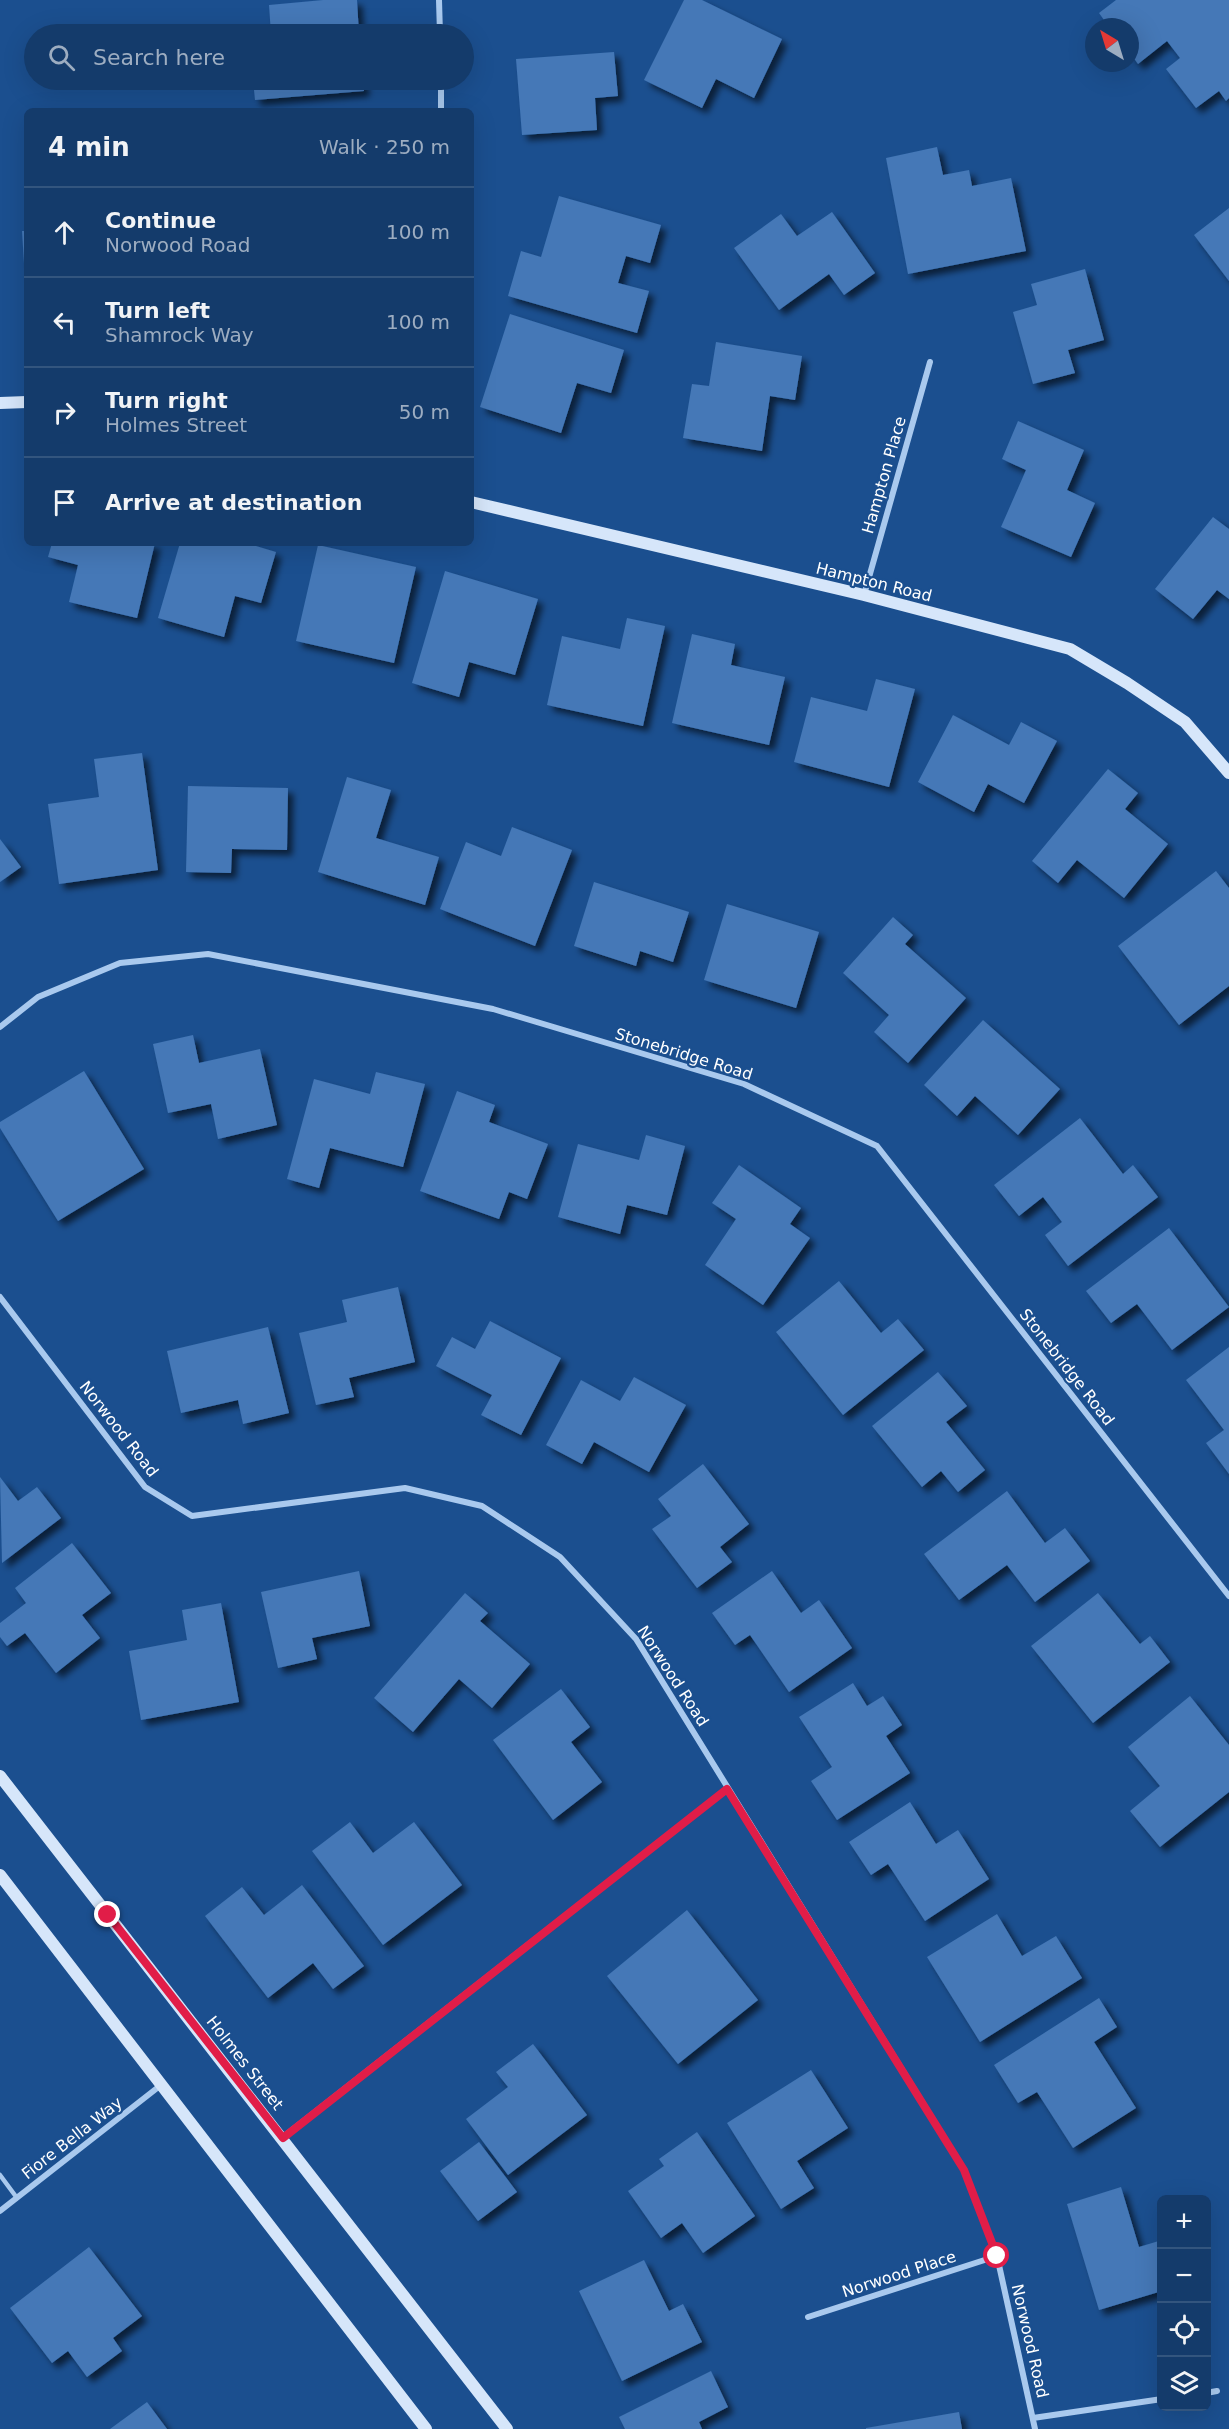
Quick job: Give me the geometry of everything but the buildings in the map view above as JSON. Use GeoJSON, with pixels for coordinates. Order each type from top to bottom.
{"type":"FeatureCollection","features":[{"type":"Feature","properties":{"kind":"main road"},"geometry":{"type":"LineString","coordinates":[[0,403],[24,402]]}},
{"type":"Feature","properties":{"kind":"main road","name":"Hampton Road"},"geometry":{"type":"LineString","coordinates":[[474,503],[864,595],[1070,649],[1127,683],[1185,722],[1229,773]]}},
{"type":"Feature","properties":{"kind":"main road","name":"Holmes Street"},"geometry":{"type":"LineString","coordinates":[[0,1776],[507,2429]]}},
{"type":"Feature","properties":{"kind":"main road"},"geometry":{"type":"LineString","coordinates":[[0,1875],[426,2429]]}},
{"type":"Feature","properties":{"kind":"street"},"geometry":{"type":"LineString","coordinates":[[439,0],[440,24]]}},
{"type":"Feature","properties":{"kind":"street"},"geometry":{"type":"LineString","coordinates":[[441,90],[441,108]]}},
{"type":"Feature","properties":{"kind":"street","name":"Hampton Place"},"geometry":{"type":"LineString","coordinates":[[864,595],[930,362]]}},
{"type":"Feature","properties":{"kind":"street","name":"Stonebridge Road"},"geometry":{"type":"LineString","coordinates":[[0,1027],[38,997],[120,963],[208,954],[493,1009],[744,1084],[877,1146],[1229,1596]]}},
{"type":"Feature","properties":{"kind":"street","name":"Norwood Road"},"geometry":{"type":"LineString","coordinates":[[0,1298],[145,1487],[192,1516],[405,1488],[482,1506],[560,1557],[636,1639],[964,2170],[997,2256],[1035,2429]]}},
{"type":"Feature","properties":{"kind":"street"},"geometry":{"type":"LineString","coordinates":[[283,2138],[727,1789]]}},
{"type":"Feature","properties":{"kind":"street","name":"Fiore Bella Way"},"geometry":{"type":"LineString","coordinates":[[0,2211],[161,2085]]}},
{"type":"Feature","properties":{"kind":"street","name":"Norwood Place"},"geometry":{"type":"LineString","coordinates":[[808,2317],[997,2256]]}},
{"type":"Feature","properties":{"kind":"street"},"geometry":{"type":"LineString","coordinates":[[1211,2392],[1218,2391]]}},
{"type":"Feature","properties":{"kind":"street"},"geometry":{"type":"LineString","coordinates":[[1033,2418],[1157,2400]]}},
{"type":"Feature","properties":{"kind":"lane"},"geometry":{"type":"LineString","coordinates":[[0,2175],[17,2198]]}},
{"type":"Feature","properties":{"kind":"route"},"geometry":{"type":"LineString","coordinates":[[108,1915],[283,2138],[727,1789],[964,2170],[997,2256]]}}]}
